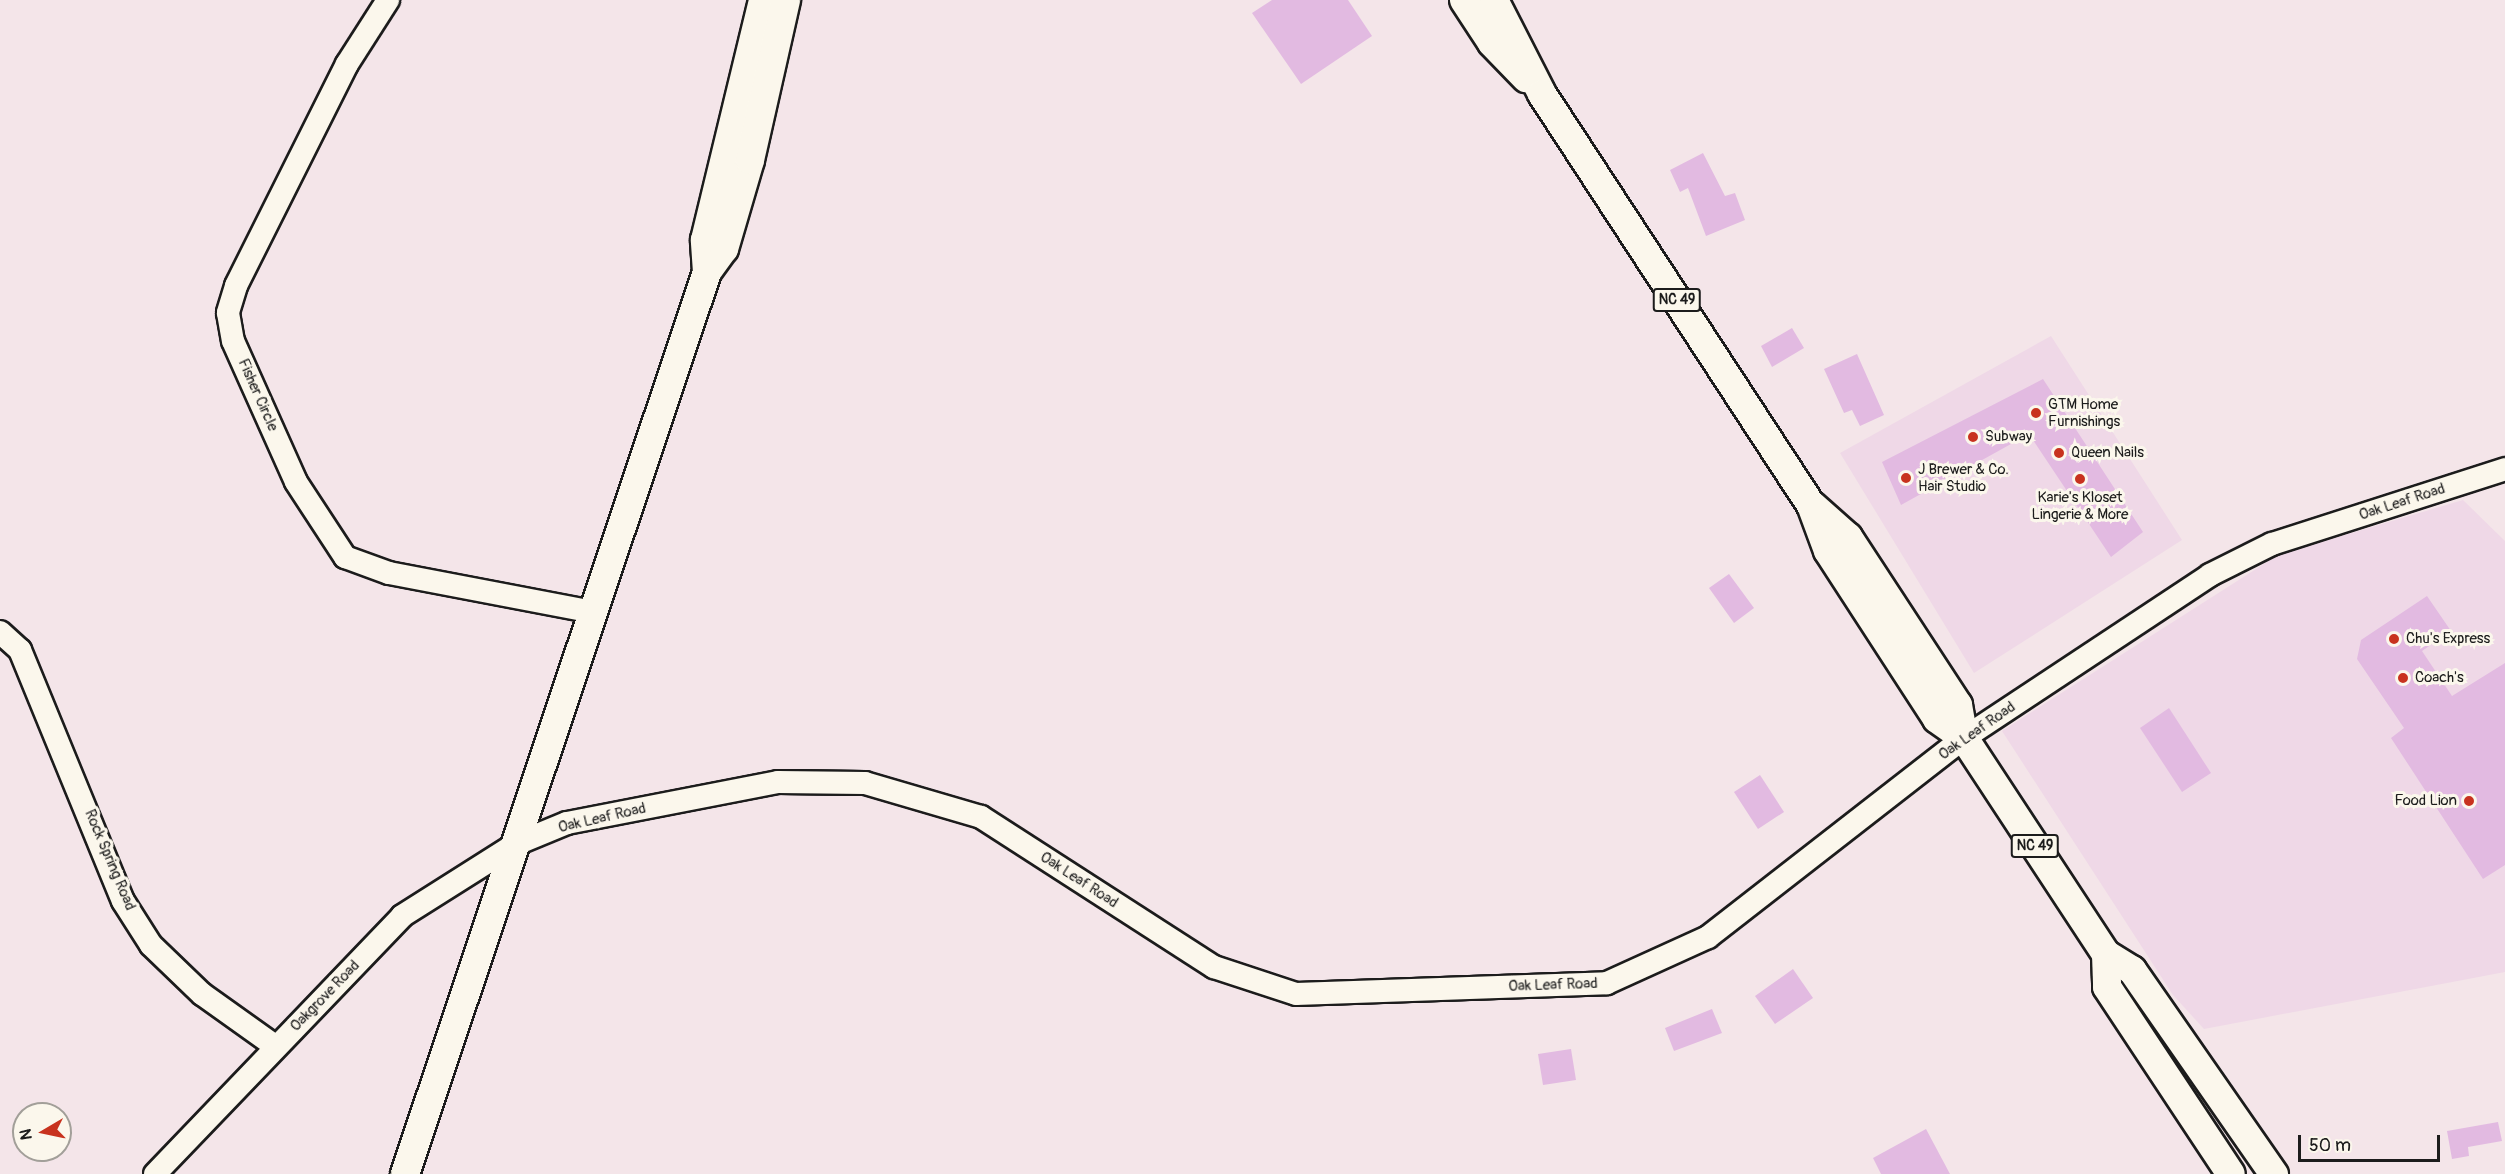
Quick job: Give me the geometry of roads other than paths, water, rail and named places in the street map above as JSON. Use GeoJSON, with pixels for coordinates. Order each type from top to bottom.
{"type":"FeatureCollection","features":[{"type":"Feature","properties":{"kind":"main road"},"geometry":{"type":"LineString","coordinates":[[707,272],[705,240],[763,0]]}},
{"type":"Feature","properties":{"kind":"main road"},"geometry":{"type":"LineString","coordinates":[[405,1174],[707,272],[724,249],[740,196],[786,0]]}},
{"type":"Feature","properties":{"kind":"main road","name":"NC 49"},"geometry":{"type":"LineString","coordinates":[[1464,0],[1492,42],[1542,94]]}},
{"type":"Feature","properties":{"kind":"main road","name":"NC 49"},"geometry":{"type":"LineString","coordinates":[[1494,0],[1542,94],[1811,505],[1848,537],[1952,695],[1964,738],[2106,954],[2132,970],[2274,1174]]}},
{"type":"Feature","properties":{"kind":"main road"},"geometry":{"type":"LineString","coordinates":[[2106,954],[2107,987],[2230,1174]]}},
{"type":"Feature","properties":{"kind":"street","name":"Fisher Circle"},"geometry":{"type":"LineString","coordinates":[[388,0],[347,64],[236,286],[228,313],[233,341],[296,482],[345,557],[389,573],[593,612]]}},
{"type":"Feature","properties":{"kind":"street","name":"Oak Leaf Road"},"geometry":{"type":"LineString","coordinates":[[516,844],[567,824],[778,782],[865,783],[981,817],[1214,967],[1296,994],[1607,983],[1708,938],[1964,738],[2241,558],[2505,469]]}},
{"type":"Feature","properties":{"kind":"street","name":"Rock Spring Road"},"geometry":{"type":"LineString","coordinates":[[0,633],[20,650],[123,901],[151,945],[202,993],[276,1046]]}},
{"type":"Feature","properties":{"kind":"street","name":"Oakgrove Road"},"geometry":{"type":"LineString","coordinates":[[155,1174],[402,916],[516,844]]}},
{"type":"Feature","properties":{"kind":"place","name":"GTM Home Furnishings"},"geometry":{"type":"Point","coordinates":[2036,413]}},
{"type":"Feature","properties":{"kind":"place","name":"Subway"},"geometry":{"type":"Point","coordinates":[1973,437]}},
{"type":"Feature","properties":{"kind":"place","name":"Queen Nails"},"geometry":{"type":"Point","coordinates":[2059,453]}},
{"type":"Feature","properties":{"kind":"place","name":"J Brewer & Co. Hair Studio"},"geometry":{"type":"Point","coordinates":[1906,478]}},
{"type":"Feature","properties":{"kind":"place","name":"Karie's Kloset Lingerie & More"},"geometry":{"type":"Point","coordinates":[2080,479]}},
{"type":"Feature","properties":{"kind":"place","name":"Chu's Express"},"geometry":{"type":"Point","coordinates":[2394,639]}},
{"type":"Feature","properties":{"kind":"place","name":"Coach's"},"geometry":{"type":"Point","coordinates":[2403,678]}},
{"type":"Feature","properties":{"kind":"place","name":"Food Lion"},"geometry":{"type":"Point","coordinates":[2469,801]}}]}
